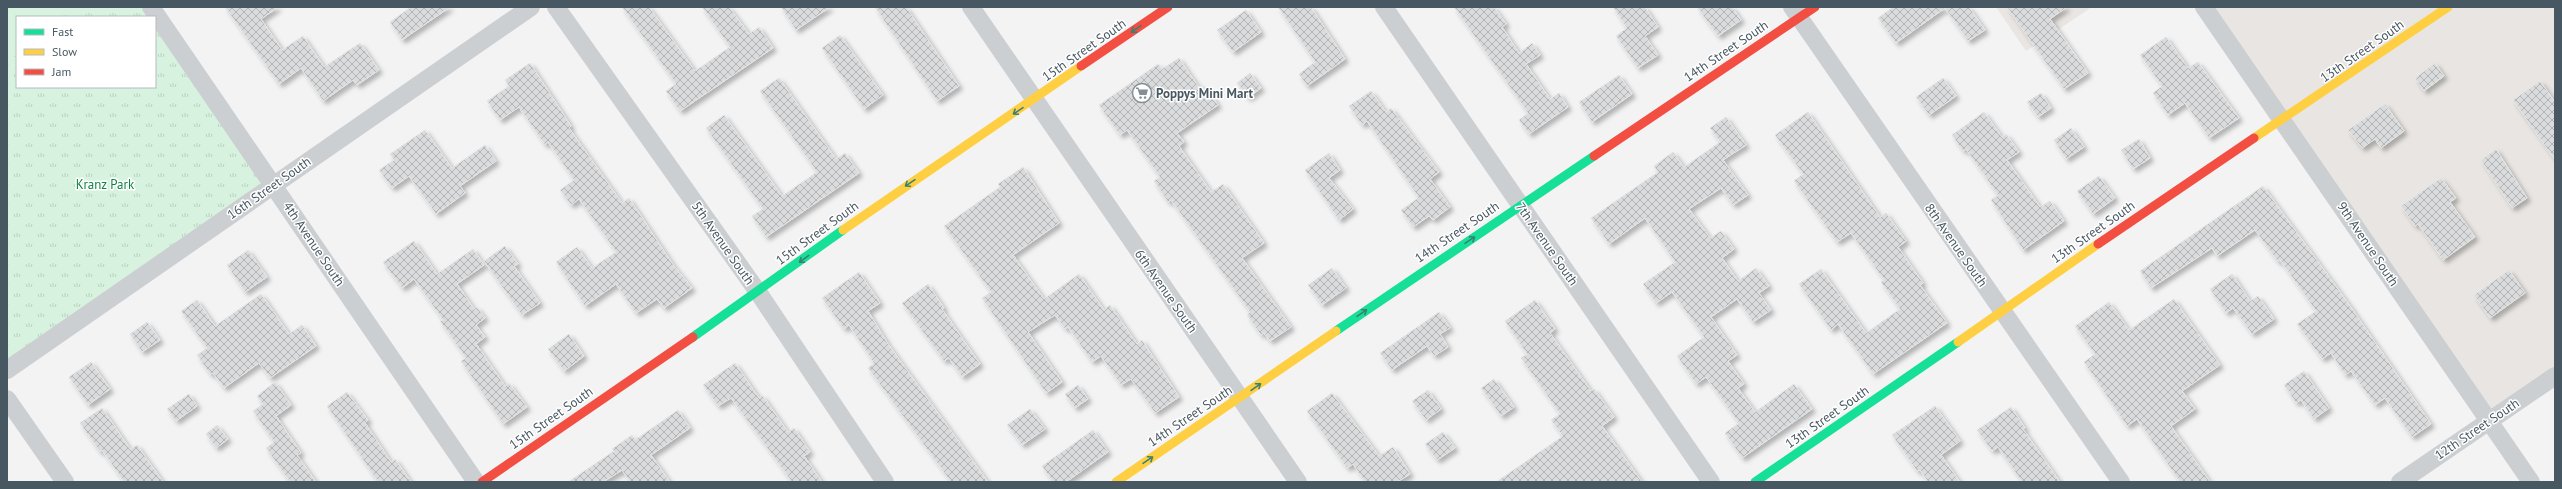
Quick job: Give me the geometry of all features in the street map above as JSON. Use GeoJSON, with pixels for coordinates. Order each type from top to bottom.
{"type":"FeatureCollection","features":[{"type":"Feature","properties":{"kind":"main road","name":"15th Street South"},"geometry":{"type":"LineString","coordinates":[[482,482],[758,292],[891,196],[1035,100],[1168,7]]}},
{"type":"Feature","properties":{"kind":"main road","name":"14th Street South"},"geometry":{"type":"LineString","coordinates":[[1116,482],[1520,205],[1795,12],[1815,7]]}},
{"type":"Feature","properties":{"kind":"main road","name":"13th Street South"},"geometry":{"type":"LineString","coordinates":[[1755,482],[2002,311],[2283,121],[2448,7]]}},
{"type":"Feature","properties":{"kind":"street","name":"4th Avenue South"},"geometry":{"type":"LineString","coordinates":[[151,7],[476,482]]}},
{"type":"Feature","properties":{"kind":"street","name":"16th Street South"},"geometry":{"type":"LineString","coordinates":[[7,370],[531,7]]}},
{"type":"Feature","properties":{"kind":"street","name":"5th Avenue South"},"geometry":{"type":"LineString","coordinates":[[556,7],[758,292],[885,482]]}},
{"type":"Feature","properties":{"kind":"street","name":"6th Avenue South"},"geometry":{"type":"LineString","coordinates":[[971,7],[1298,482]]}},
{"type":"Feature","properties":{"kind":"street","name":"7th Avenue South"},"geometry":{"type":"LineString","coordinates":[[1384,7],[1711,482]]}},
{"type":"Feature","properties":{"kind":"street","name":"9th Avenue South"},"geometry":{"type":"LineString","coordinates":[[2204,7],[2531,482]]}},
{"type":"Feature","properties":{"kind":"street","name":"8th Avenue South"},"geometry":{"type":"LineString","coordinates":[[1795,12],[2121,482]]}},
{"type":"Feature","properties":{"kind":"street","name":"12th Street South"},"geometry":{"type":"LineString","coordinates":[[2400,482],[2555,376]]}},
{"type":"Feature","properties":{"kind":"street"},"geometry":{"type":"LineString","coordinates":[[7,399],[65,482]]}},
{"type":"Feature","properties":{"kind":"shaded area"},"geometry":{"type":"Polygon","coordinates":[[[1996,7],[2092,7],[2026,51],[1996,7]]]}},
{"type":"Feature","properties":{"kind":"shaded area"},"geometry":{"type":"Polygon","coordinates":[[[2204,7],[2555,7],[2555,376],[2489,421],[2204,7]]]}},
{"type":"Feature","properties":{"kind":"green space","name":"Kranz Park"},"geometry":{"type":"Polygon","coordinates":[[[7,7],[150,7],[274,185],[7,370],[7,7]]]}},
{"type":"Feature","properties":{"kind":"green space"},"geometry":{"type":"Polygon","coordinates":[[[7,7],[67,7],[73,15],[16,16],[16,55],[7,61],[7,7]]]}},
{"type":"Feature","properties":{"kind":"building"},"geometry":{"type":"Polygon","coordinates":[[[225,7],[278,7],[261,19],[282,50],[303,36],[324,67],[360,43],[379,70],[357,85],[353,80],[323,101],[301,68],[279,84],[225,7]]]}},
{"type":"Feature","properties":{"kind":"building"},"geometry":{"type":"Polygon","coordinates":[[[411,7],[450,7],[402,40],[390,22],[411,7]]]}},
{"type":"Feature","properties":{"kind":"building"},"geometry":{"type":"Polygon","coordinates":[[[622,7],[649,7],[695,71],[730,47],[702,7],[729,7],[749,34],[759,27],[773,48],[680,111],[666,91],[676,84],[622,7]]]}},
{"type":"Feature","properties":{"kind":"building"},"geometry":{"type":"Polygon","coordinates":[[[781,7],[830,7],[796,30],[781,7]]]}},
{"type":"Feature","properties":{"kind":"building"},"geometry":{"type":"Polygon","coordinates":[[[875,7],[906,7],[959,86],[937,101],[875,7]]]}},
{"type":"Feature","properties":{"kind":"building"},"geometry":{"type":"Polygon","coordinates":[[[1278,7],[1311,7],[1345,59],[1307,86],[1299,74],[1315,62],[1278,7]]]}},
{"type":"Feature","properties":{"kind":"building"},"geometry":{"type":"Polygon","coordinates":[[[1454,7],[1494,7],[1506,24],[1502,27],[1519,53],[1532,43],[1540,55],[1526,64],[1550,99],[1559,93],[1568,107],[1529,134],[1519,120],[1528,113],[1454,7]]]}},
{"type":"Feature","properties":{"kind":"building"},"geometry":{"type":"Polygon","coordinates":[[[1613,7],[1645,7],[1658,27],[1645,36],[1658,55],[1638,68],[1616,36],[1627,28],[1613,7]]]}},
{"type":"Feature","properties":{"kind":"building"},"geometry":{"type":"Polygon","coordinates":[[[1697,7],[1732,7],[1741,20],[1718,36],[1697,7]]]}},
{"type":"Feature","properties":{"kind":"building"},"geometry":{"type":"Polygon","coordinates":[[[1893,7],[1969,7],[1985,30],[1968,41],[1945,8],[1896,43],[1878,18],[1893,7]]]}},
{"type":"Feature","properties":{"kind":"building"},"geometry":{"type":"Polygon","coordinates":[[[2007,7],[2067,7],[2050,19],[2088,73],[2064,89],[2007,7]]]}},
{"type":"Feature","properties":{"kind":"building"},"geometry":{"type":"Polygon","coordinates":[[[1246,10],[1261,32],[1233,52],[1217,30],[1246,10]]]}},
{"type":"Feature","properties":{"kind":"building"},"geometry":{"type":"Polygon","coordinates":[[[840,35],[883,95],[864,109],[822,48],[840,35]]]}},
{"type":"Feature","properties":{"kind":"building"},"geometry":{"type":"Polygon","coordinates":[[[2166,37],[2188,68],[2198,62],[2239,118],[2209,138],[2185,103],[2168,115],[2153,93],[2162,86],[2140,55],[2166,37]]]}},
{"type":"Feature","properties":{"kind":"building"},"geometry":{"type":"Polygon","coordinates":[[[1179,58],[1200,89],[1205,86],[1218,105],[1177,133],[1184,142],[1179,146],[1211,192],[1223,184],[1264,243],[1242,258],[1291,327],[1270,341],[1264,333],[1261,335],[1247,315],[1250,312],[1171,200],[1168,202],[1154,181],[1160,177],[1127,130],[1120,135],[1099,105],[1158,64],[1162,69],[1179,58]]]}},
{"type":"Feature","properties":{"kind":"building"},"geometry":{"type":"Polygon","coordinates":[[[530,63],[571,126],[569,128],[622,203],[629,198],[674,266],[692,288],[664,308],[657,299],[636,313],[616,284],[585,306],[556,262],[577,247],[592,268],[616,252],[579,199],[571,205],[560,190],[574,180],[548,142],[545,145],[519,107],[500,120],[487,101],[509,86],[505,80],[530,63]]]}},
{"type":"Feature","properties":{"kind":"building"},"geometry":{"type":"Polygon","coordinates":[[[2435,63],[2444,76],[2424,91],[2415,78],[2435,63]]]}},
{"type":"Feature","properties":{"kind":"building"},"geometry":{"type":"Polygon","coordinates":[[[1250,73],[1261,88],[1248,98],[1237,83],[1250,73]]]}},
{"type":"Feature","properties":{"kind":"building"},"geometry":{"type":"Polygon","coordinates":[[[1619,75],[1632,94],[1592,122],[1579,102],[1619,75]]]}},
{"type":"Feature","properties":{"kind":"building"},"geometry":{"type":"Polygon","coordinates":[[[779,78],[836,159],[845,153],[859,173],[766,237],[752,216],[763,209],[706,128],[724,115],[782,196],[817,172],[760,91],[779,78]]]}},
{"type":"Feature","properties":{"kind":"building"},"geometry":{"type":"Polygon","coordinates":[[[1943,78],[1956,96],[1929,115],[1916,97],[1943,78]]]}},
{"type":"Feature","properties":{"kind":"building"},"geometry":{"type":"Polygon","coordinates":[[[2540,81],[2555,102],[2555,160],[2513,100],[2540,81]]]}},
{"type":"Feature","properties":{"kind":"building"},"geometry":{"type":"Polygon","coordinates":[[[1371,91],[1386,112],[1391,108],[1439,172],[1430,179],[1450,207],[1433,220],[1429,216],[1413,227],[1401,210],[1418,198],[1417,195],[1367,121],[1362,125],[1349,106],[1371,91]]]}},
{"type":"Feature","properties":{"kind":"building"},"geometry":{"type":"Polygon","coordinates":[[[2041,93],[2051,108],[2038,117],[2027,102],[2041,93]]]}},
{"type":"Feature","properties":{"kind":"building"},"geometry":{"type":"Polygon","coordinates":[[[2385,104],[2404,131],[2381,148],[2375,139],[2362,148],[2348,130],[2385,104]]]}},
{"type":"Feature","properties":{"kind":"building"},"geometry":{"type":"Polygon","coordinates":[[[1808,112],[1880,217],[1886,213],[1906,241],[1898,247],[1923,283],[1920,285],[1947,323],[1873,374],[1838,324],[1831,330],[1799,284],[1821,269],[1866,333],[1900,309],[1881,282],[1884,280],[1851,233],[1837,242],[1794,181],[1803,174],[1775,135],[1808,112]]]}},
{"type":"Feature","properties":{"kind":"building"},"geometry":{"type":"Polygon","coordinates":[[[1984,112],[2002,137],[2006,134],[2019,152],[2007,160],[2040,207],[2050,201],[2064,221],[2023,250],[1991,200],[1998,195],[1966,149],[1963,151],[1952,135],[1984,112]]]}},
{"type":"Feature","properties":{"kind":"building"},"geometry":{"type":"Polygon","coordinates":[[[1726,117],[1746,145],[1723,160],[1748,195],[1733,205],[1721,188],[1689,209],[1710,238],[1721,231],[1734,249],[1722,258],[1738,281],[1756,268],[1769,286],[1759,293],[1771,310],[1753,322],[1737,299],[1711,317],[1737,355],[1728,361],[1744,384],[1738,388],[1755,412],[1794,384],[1812,409],[1742,458],[1725,433],[1739,423],[1706,377],[1696,384],[1677,356],[1704,337],[1672,292],[1656,303],[1643,284],[1675,262],[1645,218],[1609,244],[1591,218],[1658,172],[1654,166],[1673,152],[1684,167],[1720,142],[1710,128],[1726,117]]]}},
{"type":"Feature","properties":{"kind":"building"},"geometry":{"type":"Polygon","coordinates":[[[2071,128],[2084,147],[2066,159],[2054,140],[2071,128]]]}},
{"type":"Feature","properties":{"kind":"building"},"geometry":{"type":"Polygon","coordinates":[[[425,130],[452,168],[485,145],[496,161],[460,186],[465,193],[436,214],[409,176],[392,188],[379,170],[394,160],[390,154],[425,130]]]}},
{"type":"Feature","properties":{"kind":"building"},"geometry":{"type":"Polygon","coordinates":[[[2139,139],[2150,158],[2133,169],[2121,150],[2139,139]]]}},
{"type":"Feature","properties":{"kind":"building"},"geometry":{"type":"Polygon","coordinates":[[[2496,149],[2527,198],[2512,208],[2481,160],[2496,149]]]}},
{"type":"Feature","properties":{"kind":"building"},"geometry":{"type":"Polygon","coordinates":[[[1329,153],[1340,170],[1329,178],[1353,209],[1339,220],[1305,170],[1329,153]]]}},
{"type":"Feature","properties":{"kind":"building"},"geometry":{"type":"Polygon","coordinates":[[[1023,167],[1059,223],[1013,255],[1044,299],[1079,274],[1104,310],[1110,305],[1137,344],[1142,340],[1179,397],[1155,413],[1131,379],[1121,385],[1101,356],[1092,362],[1068,327],[1065,329],[1055,315],[1028,332],[1062,382],[1046,393],[982,298],[991,292],[944,226],[1000,187],[998,184],[1023,167]]]}},
{"type":"Feature","properties":{"kind":"building"},"geometry":{"type":"Polygon","coordinates":[[[2099,176],[2115,198],[2093,214],[2077,191],[2099,176]]]}},
{"type":"Feature","properties":{"kind":"building"},"geometry":{"type":"Polygon","coordinates":[[[2441,178],[2456,198],[2450,202],[2475,237],[2443,260],[2418,224],[2415,226],[2401,206],[2441,178]]]}},
{"type":"Feature","properties":{"kind":"building"},"geometry":{"type":"Polygon","coordinates":[[[2263,186],[2348,303],[2431,424],[2412,437],[2385,398],[2375,405],[2351,371],[2345,375],[2331,353],[2322,359],[2297,324],[2316,311],[2280,260],[2278,262],[2255,230],[2217,256],[2212,248],[2151,288],[2140,271],[2263,186]]]}},
{"type":"Feature","properties":{"kind":"building"},"geometry":{"type":"Polygon","coordinates":[[[414,241],[437,274],[473,249],[484,265],[457,284],[474,309],[477,307],[485,318],[476,325],[485,337],[476,344],[505,386],[509,383],[527,407],[503,424],[461,361],[466,358],[440,321],[443,320],[414,279],[402,288],[383,262],[414,241]]]}},
{"type":"Feature","properties":{"kind":"building"},"geometry":{"type":"Polygon","coordinates":[[[505,246],[518,264],[514,266],[540,303],[522,315],[484,261],[505,246]]]}},
{"type":"Feature","properties":{"kind":"building"},"geometry":{"type":"Polygon","coordinates":[[[248,250],[267,277],[245,292],[227,265],[248,250]]]}},
{"type":"Feature","properties":{"kind":"building"},"geometry":{"type":"Polygon","coordinates":[[[1332,268],[1346,288],[1322,305],[1308,285],[1332,268]]]}},
{"type":"Feature","properties":{"kind":"building"},"geometry":{"type":"Polygon","coordinates":[[[2509,270],[2525,293],[2490,318],[2474,295],[2509,270]]]}},
{"type":"Feature","properties":{"kind":"building"},"geometry":{"type":"Polygon","coordinates":[[[859,272],[880,303],[868,311],[888,344],[988,482],[951,482],[868,368],[874,363],[849,325],[844,329],[822,298],[859,272]]]}},
{"type":"Feature","properties":{"kind":"building"},"geometry":{"type":"Polygon","coordinates":[[[2232,274],[2250,301],[2258,296],[2274,319],[2252,334],[2233,308],[2226,313],[2210,289],[2232,274]]]}},
{"type":"Feature","properties":{"kind":"building"},"geometry":{"type":"Polygon","coordinates":[[[928,284],[944,308],[942,309],[980,364],[962,377],[949,358],[944,361],[902,303],[928,284]]]}},
{"type":"Feature","properties":{"kind":"building"},"geometry":{"type":"Polygon","coordinates":[[[261,294],[289,334],[302,325],[316,346],[270,378],[259,363],[224,388],[213,373],[210,374],[197,355],[207,348],[181,311],[197,300],[215,326],[261,294]]]}},
{"type":"Feature","properties":{"kind":"building"},"geometry":{"type":"Polygon","coordinates":[[[2174,299],[2220,365],[2182,391],[2195,409],[2171,426],[2210,482],[2180,482],[2137,419],[2127,426],[2084,362],[2095,354],[2075,326],[2109,302],[2129,330],[2174,299]]]}},
{"type":"Feature","properties":{"kind":"building"},"geometry":{"type":"Polygon","coordinates":[[[1535,300],[1555,329],[1550,333],[1591,391],[1594,389],[1614,417],[1602,426],[1642,482],[1496,482],[1563,436],[1551,420],[1560,414],[1521,358],[1527,354],[1505,321],[1535,300]]]}},
{"type":"Feature","properties":{"kind":"building"},"geometry":{"type":"Polygon","coordinates":[[[1439,312],[1450,328],[1440,334],[1448,347],[1434,356],[1427,346],[1392,370],[1380,353],[1439,312]]]}},
{"type":"Feature","properties":{"kind":"building"},"geometry":{"type":"Polygon","coordinates":[[[147,322],[160,340],[142,352],[130,334],[147,322]]]}},
{"type":"Feature","properties":{"kind":"building"},"geometry":{"type":"Polygon","coordinates":[[[569,334],[584,356],[564,371],[548,349],[569,334]]]}},
{"type":"Feature","properties":{"kind":"building"},"geometry":{"type":"Polygon","coordinates":[[[91,362],[110,389],[88,405],[69,377],[91,362]]]}},
{"type":"Feature","properties":{"kind":"building"},"geometry":{"type":"Polygon","coordinates":[[[735,363],[759,398],[762,395],[788,432],[794,428],[810,452],[804,456],[822,482],[792,482],[731,398],[718,406],[703,385],[735,363]]]}},
{"type":"Feature","properties":{"kind":"building"},"geometry":{"type":"Polygon","coordinates":[[[2304,371],[2329,408],[2314,419],[2301,400],[2296,403],[2284,385],[2304,371]]]}},
{"type":"Feature","properties":{"kind":"building"},"geometry":{"type":"Polygon","coordinates":[[[1494,379],[1514,407],[1501,416],[1481,388],[1494,379]]]}},
{"type":"Feature","properties":{"kind":"building"},"geometry":{"type":"Polygon","coordinates":[[[275,382],[291,405],[276,416],[301,453],[297,455],[316,482],[290,482],[266,448],[274,442],[253,411],[263,404],[257,396],[275,382]]]}},
{"type":"Feature","properties":{"kind":"building"},"geometry":{"type":"Polygon","coordinates":[[[1078,385],[1088,399],[1075,408],[1065,394],[1078,385]]]}},
{"type":"Feature","properties":{"kind":"building"},"geometry":{"type":"Polygon","coordinates":[[[1428,390],[1441,409],[1426,420],[1412,401],[1428,390]]]}},
{"type":"Feature","properties":{"kind":"building"},"geometry":{"type":"Polygon","coordinates":[[[347,392],[368,420],[365,423],[391,462],[395,459],[411,482],[378,482],[327,406],[347,392]]]}},
{"type":"Feature","properties":{"kind":"building"},"geometry":{"type":"Polygon","coordinates":[[[1332,393],[1379,456],[1393,447],[1410,474],[1397,482],[1365,482],[1353,464],[1347,468],[1307,411],[1332,393]]]}},
{"type":"Feature","properties":{"kind":"building"},"geometry":{"type":"Polygon","coordinates":[[[189,394],[197,406],[176,421],[167,409],[189,394]]]}},
{"type":"Feature","properties":{"kind":"building"},"geometry":{"type":"Polygon","coordinates":[[[1935,406],[1960,441],[1941,455],[1960,482],[1928,482],[1920,470],[1917,471],[1892,435],[1935,406]]]}},
{"type":"Feature","properties":{"kind":"building"},"geometry":{"type":"Polygon","coordinates":[[[2011,407],[2025,428],[2023,429],[2060,482],[2022,482],[1998,447],[1992,451],[1977,430],[2011,407]]]}},
{"type":"Feature","properties":{"kind":"building"},"geometry":{"type":"Polygon","coordinates":[[[102,408],[130,449],[137,445],[163,482],[124,482],[102,450],[100,452],[80,423],[102,408]]]}},
{"type":"Feature","properties":{"kind":"building"},"geometry":{"type":"Polygon","coordinates":[[[1030,409],[1045,429],[1022,445],[1007,425],[1030,409]]]}},
{"type":"Feature","properties":{"kind":"building"},"geometry":{"type":"Polygon","coordinates":[[[678,410],[690,428],[651,455],[670,482],[630,482],[622,470],[603,482],[568,482],[614,451],[612,449],[632,435],[635,440],[678,410]]]}},
{"type":"Feature","properties":{"kind":"building"},"geometry":{"type":"Polygon","coordinates":[[[217,425],[228,439],[216,448],[206,434],[217,425]]]}},
{"type":"Feature","properties":{"kind":"building"},"geometry":{"type":"Polygon","coordinates":[[[1093,430],[1108,452],[1066,482],[1053,482],[1042,466],[1093,430]]]}},
{"type":"Feature","properties":{"kind":"building"},"geometry":{"type":"Polygon","coordinates":[[[1443,432],[1455,448],[1437,460],[1425,444],[1443,432]]]}},
{"type":"Feature","properties":{"kind":"traffic: fast"},"geometry":{"type":"LineString","coordinates":[[1336,331],[1594,156]]}},
{"type":"Feature","properties":{"kind":"traffic: fast"},"geometry":{"type":"LineString","coordinates":[[693,337],[843,230]]}},
{"type":"Feature","properties":{"kind":"traffic: fast"},"geometry":{"type":"LineString","coordinates":[[1755,482],[1958,342]]}},
{"type":"Feature","properties":{"kind":"traffic: slow"},"geometry":{"type":"LineString","coordinates":[[2254,138],[2448,7]]}},
{"type":"Feature","properties":{"kind":"traffic: slow"},"geometry":{"type":"LineString","coordinates":[[843,230],[1081,66]]}},
{"type":"Feature","properties":{"kind":"traffic: slow"},"geometry":{"type":"LineString","coordinates":[[1958,342],[2098,244]]}},
{"type":"Feature","properties":{"kind":"traffic: slow"},"geometry":{"type":"LineString","coordinates":[[1116,482],[1336,331]]}},
{"type":"Feature","properties":{"kind":"traffic: jam"},"geometry":{"type":"LineString","coordinates":[[1081,66],[1168,7]]}},
{"type":"Feature","properties":{"kind":"traffic: jam"},"geometry":{"type":"LineString","coordinates":[[1594,156],[1815,7]]}},
{"type":"Feature","properties":{"kind":"traffic: jam"},"geometry":{"type":"LineString","coordinates":[[2098,244],[2254,138]]}},
{"type":"Feature","properties":{"kind":"traffic: jam"},"geometry":{"type":"LineString","coordinates":[[482,482],[693,337]]}},
{"type":"Feature","properties":{"kind":"place","name":"Poppys Mini Mart"},"geometry":{"type":"Point","coordinates":[1142,93]}}]}
